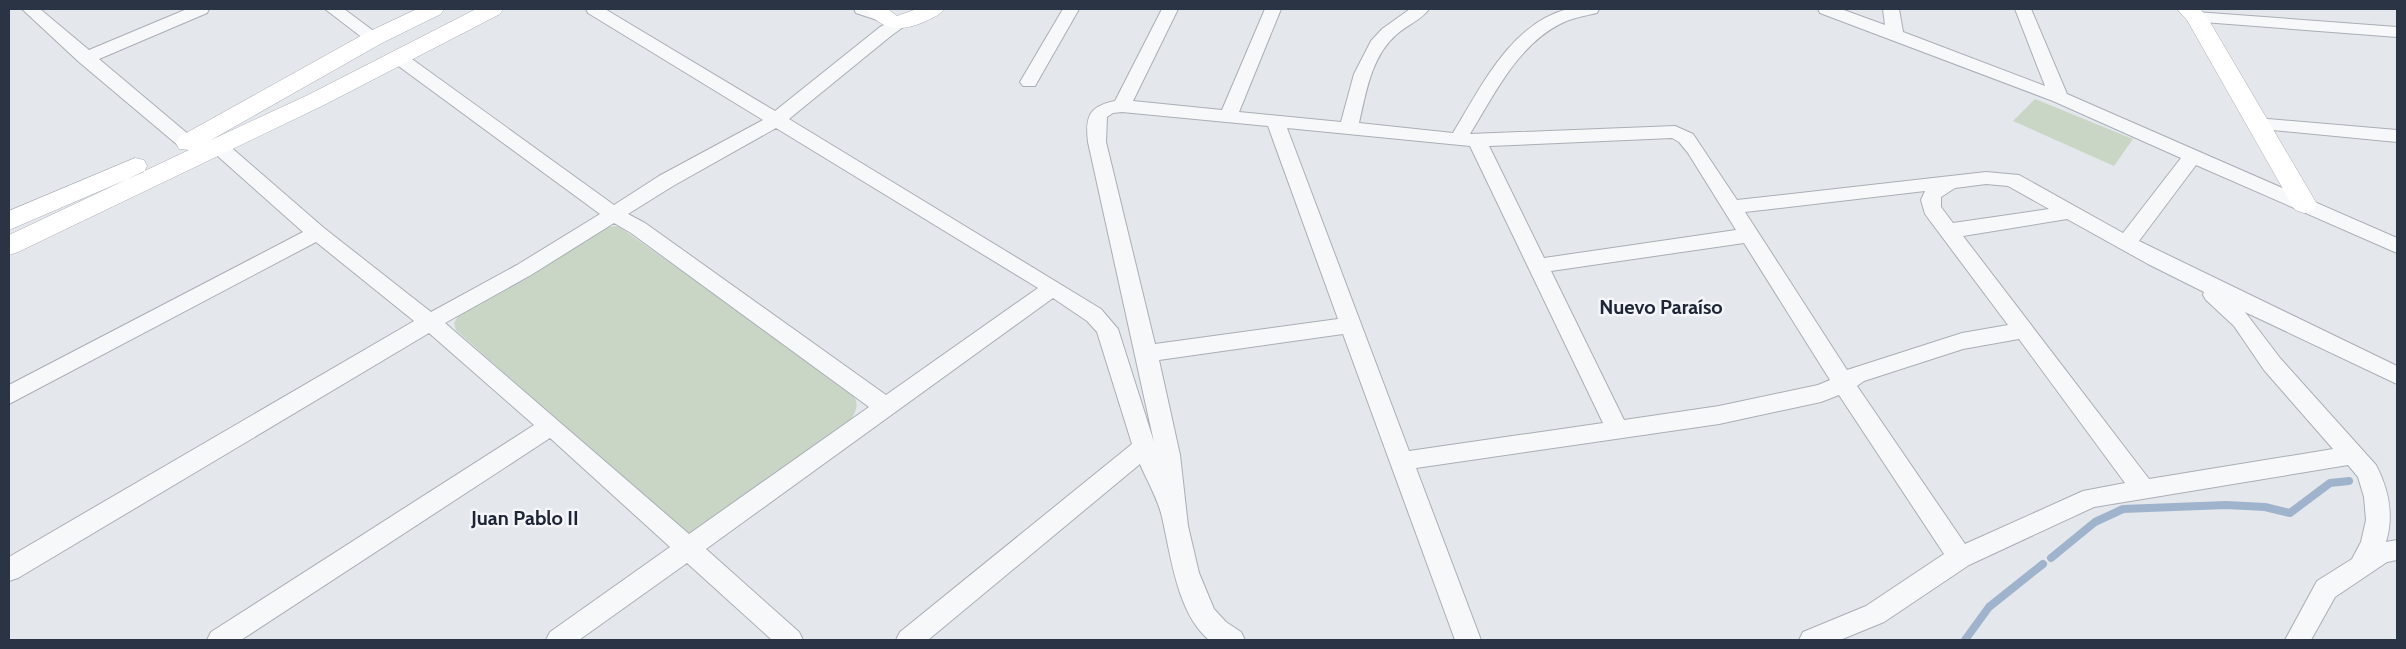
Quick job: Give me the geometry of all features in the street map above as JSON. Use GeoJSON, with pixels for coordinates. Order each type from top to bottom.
{"type":"FeatureCollection","features":[{"type":"Feature","properties":{"kind":"street"},"geometry":{"type":"LineString","coordinates":[[30,9],[85,58],[187,143]]}},
{"type":"Feature","properties":{"kind":"street"},"geometry":{"type":"LineString","coordinates":[[85,58],[201,9]]}},
{"type":"Feature","properties":{"kind":"street"},"geometry":{"type":"LineString","coordinates":[[333,9],[374,38]]}},
{"type":"Feature","properties":{"kind":"street"},"geometry":{"type":"LineString","coordinates":[[9,221],[187,143],[374,38],[433,9]]}},
{"type":"Feature","properties":{"kind":"street"},"geometry":{"type":"LineString","coordinates":[[9,246],[399,58],[492,9]]}},
{"type":"Feature","properties":{"kind":"street"},"geometry":{"type":"LineString","coordinates":[[594,9],[1053,288],[1094,315],[1107,329],[1144,447],[1174,515],[1186,568],[1198,606],[1207,622],[1223,637],[1232,640]]}},
{"type":"Feature","properties":{"kind":"street"},"geometry":{"type":"LineString","coordinates":[[862,9],[887,16],[933,9]]}},
{"type":"Feature","properties":{"kind":"street"},"geometry":{"type":"LineString","coordinates":[[1029,82],[1071,9]]}},
{"type":"Feature","properties":{"kind":"street"},"geometry":{"type":"LineString","coordinates":[[1122,106],[1170,9]]}},
{"type":"Feature","properties":{"kind":"street"},"geometry":{"type":"LineString","coordinates":[[1228,117],[1273,9]]}},
{"type":"Feature","properties":{"kind":"street"},"geometry":{"type":"LineString","coordinates":[[1348,129],[1362,70],[1374,48],[1388,31],[1421,9]]}},
{"type":"Feature","properties":{"kind":"street"},"geometry":{"type":"LineString","coordinates":[[1468,140],[1515,53],[1532,35],[1552,21],[1591,9]]}},
{"type":"Feature","properties":{"kind":"street"},"geometry":{"type":"LineString","coordinates":[[1826,9],[2059,97],[2397,246]]}},
{"type":"Feature","properties":{"kind":"street"},"geometry":{"type":"LineString","coordinates":[[1891,9],[1895,36]]}},
{"type":"Feature","properties":{"kind":"street"},"geometry":{"type":"LineString","coordinates":[[2024,9],[2059,97]]}},
{"type":"Feature","properties":{"kind":"street"},"geometry":{"type":"LineString","coordinates":[[2192,13],[2397,32]]}},
{"type":"Feature","properties":{"kind":"street"},"geometry":{"type":"LineString","coordinates":[[2192,13],[2304,204]]}},
{"type":"Feature","properties":{"kind":"street"},"geometry":{"type":"LineString","coordinates":[[9,570],[430,322],[524,270],[615,216],[666,181],[776,120],[886,31],[887,16]]}},
{"type":"Feature","properties":{"kind":"street"},"geometry":{"type":"LineString","coordinates":[[399,58],[615,216],[638,228],[886,407]]}},
{"type":"Feature","properties":{"kind":"street"},"geometry":{"type":"LineString","coordinates":[[1174,515],[1173,478],[1147,353],[1097,142],[1095,124],[1098,115],[1108,107],[1122,106],[1468,140],[1675,132],[1686,138],[1695,149],[1844,384],[1960,557]]}},
{"type":"Feature","properties":{"kind":"street"},"geometry":{"type":"LineString","coordinates":[[1275,121],[1468,640]]}},
{"type":"Feature","properties":{"kind":"street"},"geometry":{"type":"LineString","coordinates":[[2257,124],[2397,136]]}},
{"type":"Feature","properties":{"kind":"street"},"geometry":{"type":"LineString","coordinates":[[1468,140],[1537,266],[1617,429]]}},
{"type":"Feature","properties":{"kind":"street"},"geometry":{"type":"LineString","coordinates":[[219,146],[317,233],[430,322],[790,640]]}},
{"type":"Feature","properties":{"kind":"street"},"geometry":{"type":"LineString","coordinates":[[2127,242],[2192,157]]}},
{"type":"Feature","properties":{"kind":"street"},"geometry":{"type":"LineString","coordinates":[[1731,207],[1948,184],[1986,178],[2012,180],[2127,242],[2225,304],[2240,320],[2272,364],[2368,472],[2376,491],[2379,510],[2378,528],[2372,548],[2361,565]]}},
{"type":"Feature","properties":{"kind":"street"},"geometry":{"type":"LineString","coordinates":[[1948,184],[1932,193],[1929,200],[1932,209],[2143,488]]}},
{"type":"Feature","properties":{"kind":"street"},"geometry":{"type":"LineString","coordinates":[[1948,231],[2071,212]]}},
{"type":"Feature","properties":{"kind":"street"},"geometry":{"type":"LineString","coordinates":[[9,395],[317,233]]}},
{"type":"Feature","properties":{"kind":"street"},"geometry":{"type":"LineString","coordinates":[[1537,266],[1749,235]]}},
{"type":"Feature","properties":{"kind":"street"},"geometry":{"type":"LineString","coordinates":[[2155,259],[2397,376]]}},
{"type":"Feature","properties":{"kind":"street"},"geometry":{"type":"LineString","coordinates":[[559,640],[1053,288]]}},
{"type":"Feature","properties":{"kind":"street"},"geometry":{"type":"LineString","coordinates":[[1147,353],[1351,325]]}},
{"type":"Feature","properties":{"kind":"street"},"geometry":{"type":"LineString","coordinates":[[1402,461],[1719,415],[1821,393],[1844,384],[1856,374],[1962,341],[2025,330]]}},
{"type":"Feature","properties":{"kind":"street"},"geometry":{"type":"LineString","coordinates":[[220,640],[550,426]]}},
{"type":"Feature","properties":{"kind":"street"},"geometry":{"type":"LineString","coordinates":[[909,640],[1144,447]]}},
{"type":"Feature","properties":{"kind":"street"},"geometry":{"type":"LineString","coordinates":[[1812,640],[1875,614],[1960,557],[2091,498],[2353,455]]}},
{"type":"Feature","properties":{"kind":"street"},"geometry":{"type":"LineString","coordinates":[[2298,640],[2326,589],[2381,553],[2397,550]]}},
{"type":"Feature","properties":{"kind":"green space"},"geometry":{"type":"Polygon","coordinates":[[[2035,99],[2133,139],[2114,166],[2013,121],[2035,99]]]}},
{"type":"Feature","properties":{"kind":"green space"},"geometry":{"type":"Polygon","coordinates":[[[618,226],[849,390],[856,403],[856,410],[852,418],[711,527],[690,534],[677,527],[456,330],[454,323],[462,310],[606,227],[618,226]]]}},
{"type":"Feature","properties":{"kind":"waterway"},"geometry":{"type":"LineString","coordinates":[[2051,558],[2095,522],[2123,509],[2226,505],[2265,507],[2290,513],[2330,483],[2349,481]]}},
{"type":"Feature","properties":{"kind":"waterway"},"geometry":{"type":"LineString","coordinates":[[1965,640],[1989,607],[2043,564]]}},
{"type":"Feature","properties":{"kind":"district","name":"Nuevo Paraíso"},"geometry":{"type":"Point","coordinates":[1661,307]}},
{"type":"Feature","properties":{"kind":"district","name":"Juan Pablo II"},"geometry":{"type":"Point","coordinates":[525,518]}}]}
